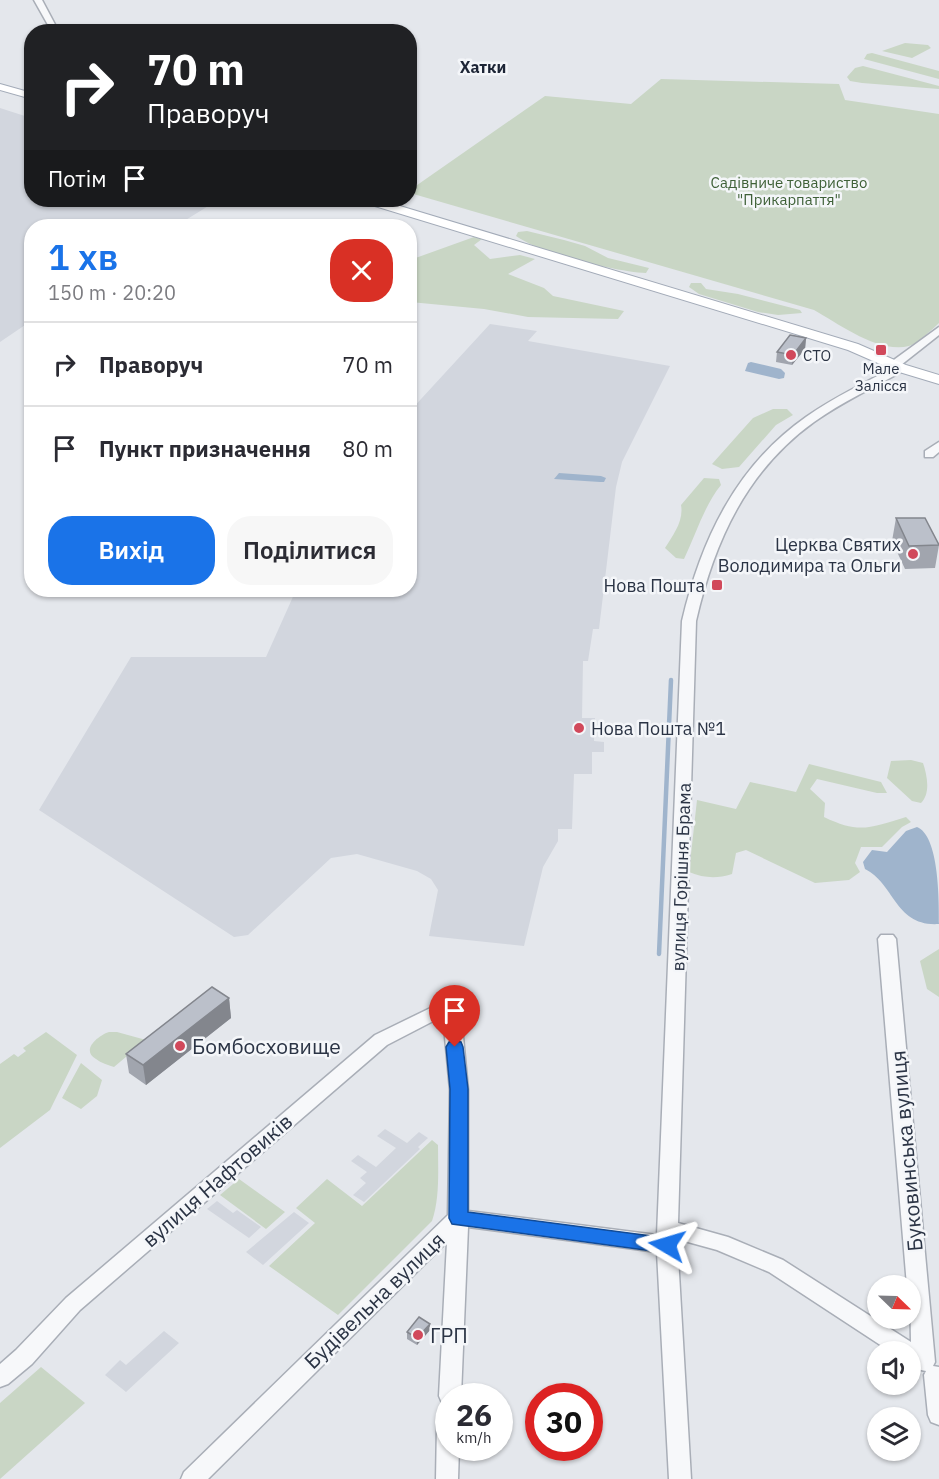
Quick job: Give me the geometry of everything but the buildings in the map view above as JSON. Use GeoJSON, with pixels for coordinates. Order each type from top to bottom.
{"type":"FeatureCollection","features":[{"type":"Feature","properties":{"kind":"main road"},"geometry":{"type":"LineString","coordinates":[[0,87],[24,94]]}},
{"type":"Feature","properties":{"kind":"main road"},"geometry":{"type":"LineString","coordinates":[[392,207],[854,347],[939,380]]}},
{"type":"Feature","properties":{"kind":"street"},"geometry":{"type":"LineString","coordinates":[[38,0],[52,24]]}},
{"type":"Feature","properties":{"kind":"street","name":"вулиця Горішня Брама"},"geometry":{"type":"LineString","coordinates":[[680,1479],[667,1237],[689,621],[697,582],[709,546],[727,510],[745,480],[774,447],[831,405],[898,366],[939,330]]}},
{"type":"Feature","properties":{"kind":"street","name":"Буковинська вулиця"},"geometry":{"type":"LineString","coordinates":[[887,939],[924,1364],[939,1415]]}},
{"type":"Feature","properties":{"kind":"street","name":"вулиця Нафтовиків"},"geometry":{"type":"LineString","coordinates":[[0,1377],[24,1358],[73,1304],[381,1040],[451,1004],[459,1089],[458,1218]]}},
{"type":"Feature","properties":{"kind":"street"},"geometry":{"type":"LineString","coordinates":[[451,1383],[458,1218]]}},
{"type":"Feature","properties":{"kind":"street","name":"Будівельна вулиця"},"geometry":{"type":"LineString","coordinates":[[192,1479],[458,1218],[721,1242],[776,1266],[924,1364]]}},
{"type":"Feature","properties":{"kind":"street"},"geometry":{"type":"LineString","coordinates":[[447,1461],[447,1479]]}},
{"type":"Feature","properties":{"kind":"shaded area"},"geometry":{"type":"Polygon","coordinates":[[[0,108],[24,116],[24,207],[207,207],[187,219],[24,219],[24,326],[0,342],[0,108]]]}},
{"type":"Feature","properties":{"kind":"shaded area"},"geometry":{"type":"Polygon","coordinates":[[[490,324],[537,331],[528,341],[670,366],[622,462],[616,487],[599,629],[593,629],[588,661],[583,661],[582,718],[595,718],[594,741],[604,742],[604,752],[592,752],[592,774],[574,774],[572,829],[558,829],[558,841],[543,867],[524,946],[429,936],[438,890],[431,879],[417,871],[357,854],[331,858],[248,935],[234,937],[39,810],[131,657],[266,657],[293,597],[417,597],[417,403],[490,324]]]}},
{"type":"Feature","properties":{"kind":"shaded area"},"geometry":{"type":"Polygon","coordinates":[[[385,1129],[407,1143],[419,1132],[428,1138],[418,1147],[420,1149],[364,1202],[353,1195],[366,1183],[360,1178],[367,1172],[351,1161],[358,1155],[376,1167],[396,1148],[377,1136],[385,1129]]]}},
{"type":"Feature","properties":{"kind":"shaded area"},"geometry":{"type":"Polygon","coordinates":[[[217,1201],[233,1213],[237,1210],[261,1227],[249,1238],[207,1209],[217,1201]]]}},
{"type":"Feature","properties":{"kind":"shaded area"},"geometry":{"type":"Polygon","coordinates":[[[294,1212],[309,1223],[263,1265],[246,1252],[294,1212]]]}},
{"type":"Feature","properties":{"kind":"shaded area"},"geometry":{"type":"Polygon","coordinates":[[[164,1331],[179,1343],[126,1392],[105,1375],[120,1360],[126,1365],[164,1331]]]}},
{"type":"Feature","properties":{"kind":"green space"},"geometry":{"type":"Polygon","coordinates":[[[905,43],[928,45],[931,48],[912,58],[882,51],[905,43]]]}},
{"type":"Feature","properties":{"kind":"green space"},"geometry":{"type":"Polygon","coordinates":[[[872,53],[939,71],[939,79],[864,59],[867,54],[872,53]]]}},
{"type":"Feature","properties":{"kind":"green space"},"geometry":{"type":"Polygon","coordinates":[[[863,66],[939,86],[939,89],[850,81],[847,77],[855,68],[863,66]]]}},
{"type":"Feature","properties":{"kind":"green space","name":"Садівниче товариство \"Прикарпаття\""},"geometry":{"type":"Polygon","coordinates":[[[661,79],[839,84],[845,100],[939,114],[939,323],[909,346],[885,346],[847,330],[814,310],[417,195],[417,185],[545,96],[631,104],[661,79]]]}},
{"type":"Feature","properties":{"kind":"green space"},"geometry":{"type":"Polygon","coordinates":[[[527,231],[585,246],[608,258],[649,268],[646,273],[633,272],[560,255],[516,236],[518,232],[527,231]]]}},
{"type":"Feature","properties":{"kind":"green space"},"geometry":{"type":"Polygon","coordinates":[[[474,237],[482,239],[474,245],[490,259],[520,255],[535,259],[508,274],[544,288],[553,296],[624,311],[618,319],[528,317],[484,309],[417,303],[417,257],[474,237]]]}},
{"type":"Feature","properties":{"kind":"green space"},"geometry":{"type":"Polygon","coordinates":[[[691,283],[701,283],[706,289],[738,294],[800,310],[802,313],[778,315],[758,312],[699,294],[689,287],[691,283]]]}},
{"type":"Feature","properties":{"kind":"green space"},"geometry":{"type":"Polygon","coordinates":[[[773,409],[787,409],[793,415],[776,425],[739,467],[722,469],[712,464],[753,418],[773,409]]]}},
{"type":"Feature","properties":{"kind":"green space"},"geometry":{"type":"Polygon","coordinates":[[[704,478],[719,479],[721,485],[705,511],[684,559],[676,558],[665,548],[681,517],[681,505],[704,478]]]}},
{"type":"Feature","properties":{"kind":"green space"},"geometry":{"type":"Polygon","coordinates":[[[911,760],[923,763],[926,773],[927,789],[921,803],[912,801],[887,778],[891,761],[911,760]]]}},
{"type":"Feature","properties":{"kind":"green space"},"geometry":{"type":"Polygon","coordinates":[[[809,764],[881,782],[887,793],[877,793],[817,779],[810,789],[825,803],[824,817],[847,826],[865,828],[906,817],[911,822],[902,827],[882,847],[861,847],[855,863],[860,872],[849,880],[815,883],[746,850],[736,853],[732,874],[710,877],[689,872],[697,800],[736,809],[750,782],[796,792],[809,764]]]}},
{"type":"Feature","properties":{"kind":"green space"},"geometry":{"type":"Polygon","coordinates":[[[939,949],[939,997],[927,989],[920,961],[939,949]]]}},
{"type":"Feature","properties":{"kind":"green space"},"geometry":{"type":"Polygon","coordinates":[[[46,1032],[77,1055],[50,1110],[0,1148],[0,1064],[14,1054],[18,1057],[26,1051],[23,1048],[46,1032]]]}},
{"type":"Feature","properties":{"kind":"green space"},"geometry":{"type":"Polygon","coordinates":[[[109,1032],[146,1040],[114,1067],[98,1060],[90,1051],[96,1039],[109,1032]]]}},
{"type":"Feature","properties":{"kind":"green space"},"geometry":{"type":"Polygon","coordinates":[[[81,1063],[102,1080],[97,1096],[81,1109],[62,1098],[81,1063]]]}},
{"type":"Feature","properties":{"kind":"green space"},"geometry":{"type":"Polygon","coordinates":[[[432,1140],[438,1145],[438,1174],[432,1221],[338,1315],[269,1266],[315,1223],[296,1208],[327,1179],[362,1206],[432,1140]]]}},
{"type":"Feature","properties":{"kind":"green space"},"geometry":{"type":"Polygon","coordinates":[[[239,1179],[285,1212],[266,1229],[220,1195],[239,1179]]]}},
{"type":"Feature","properties":{"kind":"green space"},"geometry":{"type":"Polygon","coordinates":[[[41,1367],[85,1403],[0,1479],[0,1403],[41,1367]]]}},
{"type":"Feature","properties":{"kind":"water"},"geometry":{"type":"Polygon","coordinates":[[[748,363],[781,369],[785,373],[784,378],[779,379],[745,371],[748,363]]]}},
{"type":"Feature","properties":{"kind":"water"},"geometry":{"type":"Polygon","coordinates":[[[559,473],[606,478],[604,482],[554,479],[559,473]]]}},
{"type":"Feature","properties":{"kind":"water"},"geometry":{"type":"Polygon","coordinates":[[[917,827],[930,842],[934,855],[938,884],[939,924],[924,923],[904,912],[883,884],[865,869],[863,862],[872,850],[887,852],[906,831],[917,827]]]}},
{"type":"Feature","properties":{"kind":"waterway"},"geometry":{"type":"LineString","coordinates":[[659,954],[671,680]]}},
{"type":"Feature","properties":{"kind":"place","name":"Мале Залісся"},"geometry":{"type":"Point","coordinates":[881,350]}},
{"type":"Feature","properties":{"kind":"place","name":"СТО"},"geometry":{"type":"Point","coordinates":[791,355]}},
{"type":"Feature","properties":{"kind":"place","name":"Церква Святих Володимира та Ольги"},"geometry":{"type":"Point","coordinates":[913,554]}},
{"type":"Feature","properties":{"kind":"place","name":"Нова Пошта"},"geometry":{"type":"Point","coordinates":[717,585]}},
{"type":"Feature","properties":{"kind":"place","name":"Нова Пошта №1"},"geometry":{"type":"Point","coordinates":[579,728]}},
{"type":"Feature","properties":{"kind":"place","name":"Бомбосховище"},"geometry":{"type":"Point","coordinates":[180,1046]}},
{"type":"Feature","properties":{"kind":"place","name":"ГРП"},"geometry":{"type":"Point","coordinates":[418,1335]}},
{"type":"Feature","properties":{"kind":"district","name":"Хатки"},"geometry":{"type":"Point","coordinates":[483,67]}},
{"type":"Feature","properties":{"kind":"route"},"geometry":{"type":"LineString","coordinates":[[455,1047],[459,1089],[458,1218],[667,1245]]}}]}
